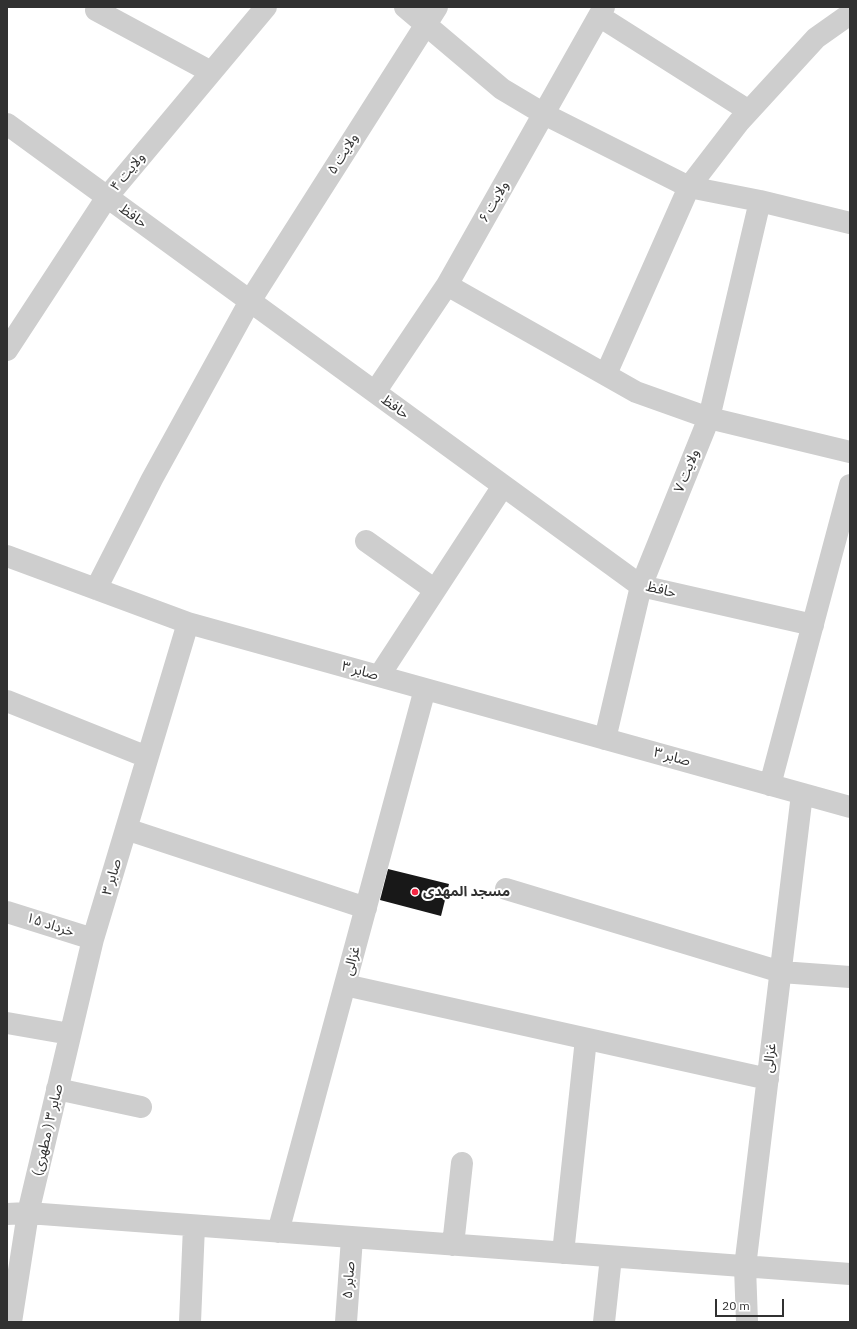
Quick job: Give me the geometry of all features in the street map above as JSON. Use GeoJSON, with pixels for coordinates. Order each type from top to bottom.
{"type":"FeatureCollection","features":[{"type":"Feature","properties":{"kind":"street","name":"ولایت ۴"},"geometry":{"type":"LineString","coordinates":[[7,350],[107,197],[266,7]]}},
{"type":"Feature","properties":{"kind":"street"},"geometry":{"type":"LineString","coordinates":[[405,7],[431,16],[502,89],[544,114],[689,186],[850,222]]}},
{"type":"Feature","properties":{"kind":"street"},"geometry":{"type":"LineString","coordinates":[[96,10],[211,72]]}},
{"type":"Feature","properties":{"kind":"street"},"geometry":{"type":"LineString","coordinates":[[601,12],[749,111]]}},
{"type":"Feature","properties":{"kind":"street","name":"ولایت ۶"},"geometry":{"type":"LineString","coordinates":[[375,392],[446,285],[601,12]]}},
{"type":"Feature","properties":{"kind":"street"},"geometry":{"type":"LineString","coordinates":[[606,374],[689,186],[749,111],[816,38],[850,14]]}},
{"type":"Feature","properties":{"kind":"street","name":"ولایت ۵"},"geometry":{"type":"LineString","coordinates":[[96,589],[152,480],[250,301],[431,16]]}},
{"type":"Feature","properties":{"kind":"street","name":"حافظ"},"geometry":{"type":"LineString","coordinates":[[7,124],[641,586],[813,625]]}},
{"type":"Feature","properties":{"kind":"street","name":"ولایت ۷"},"geometry":{"type":"LineString","coordinates":[[605,739],[641,586],[709,418],[760,201]]}},
{"type":"Feature","properties":{"kind":"street"},"geometry":{"type":"LineString","coordinates":[[446,285],[636,392],[709,418],[850,452]]}},
{"type":"Feature","properties":{"kind":"street"},"geometry":{"type":"LineString","coordinates":[[770,785],[850,485]]}},
{"type":"Feature","properties":{"kind":"street"},"geometry":{"type":"LineString","coordinates":[[379,676],[503,486]]}},
{"type":"Feature","properties":{"kind":"street"},"geometry":{"type":"LineString","coordinates":[[366,541],[435,590]]}},
{"type":"Feature","properties":{"kind":"street"},"geometry":{"type":"LineString","coordinates":[[7,556],[188,623]]}},
{"type":"Feature","properties":{"kind":"street","name":"صابر ۳"},"geometry":{"type":"LineString","coordinates":[[93,939],[188,623],[850,807]]}},
{"type":"Feature","properties":{"kind":"street","name":"غزالی"},"geometry":{"type":"LineString","coordinates":[[278,1232],[425,689]]}},
{"type":"Feature","properties":{"kind":"street"},"geometry":{"type":"LineString","coordinates":[[7,701],[148,757]]}},
{"type":"Feature","properties":{"kind":"street","name":"غزالی"},"geometry":{"type":"LineString","coordinates":[[747,1322],[745,1267],[802,794]]}},
{"type":"Feature","properties":{"kind":"street"},"geometry":{"type":"LineString","coordinates":[[126,829],[366,908]]}},
{"type":"Feature","properties":{"kind":"street"},"geometry":{"type":"LineString","coordinates":[[506,889],[781,972],[850,977]]}},
{"type":"Feature","properties":{"kind":"street","name":"۱۵ خرداد"},"geometry":{"type":"LineString","coordinates":[[7,912],[93,939]]}},
{"type":"Feature","properties":{"kind":"street","name":"صابر ۳ ( مطهری)"},"geometry":{"type":"LineString","coordinates":[[11,1322],[17,1214],[58,1089],[93,939]]}},
{"type":"Feature","properties":{"kind":"street"},"geometry":{"type":"LineString","coordinates":[[346,985],[768,1079]]}},
{"type":"Feature","properties":{"kind":"street"},"geometry":{"type":"LineString","coordinates":[[7,1023],[70,1034]]}},
{"type":"Feature","properties":{"kind":"street"},"geometry":{"type":"LineString","coordinates":[[563,1253],[586,1038]]}},
{"type":"Feature","properties":{"kind":"street"},"geometry":{"type":"LineString","coordinates":[[58,1089],[141,1107]]}},
{"type":"Feature","properties":{"kind":"street"},"geometry":{"type":"LineString","coordinates":[[453,1245],[462,1163]]}},
{"type":"Feature","properties":{"kind":"street"},"geometry":{"type":"LineString","coordinates":[[17,1214],[850,1274]]}},
{"type":"Feature","properties":{"kind":"street"},"geometry":{"type":"LineString","coordinates":[[190,1322],[194,1226]]}},
{"type":"Feature","properties":{"kind":"street","name":"صابر ۵"},"geometry":{"type":"LineString","coordinates":[[346,1322],[352,1238]]}},
{"type":"Feature","properties":{"kind":"street"},"geometry":{"type":"LineString","coordinates":[[604,1322],[611,1257]]}},
{"type":"Feature","properties":{"kind":"building","name":"مسجد المهدی"},"geometry":{"type":"Polygon","coordinates":[[[388,869],[449,884],[441,916],[380,900],[388,869]]]}},
{"type":"Feature","properties":{"kind":"place","name":"مسجد المهدی"},"geometry":{"type":"Point","coordinates":[415,892]}}]}
